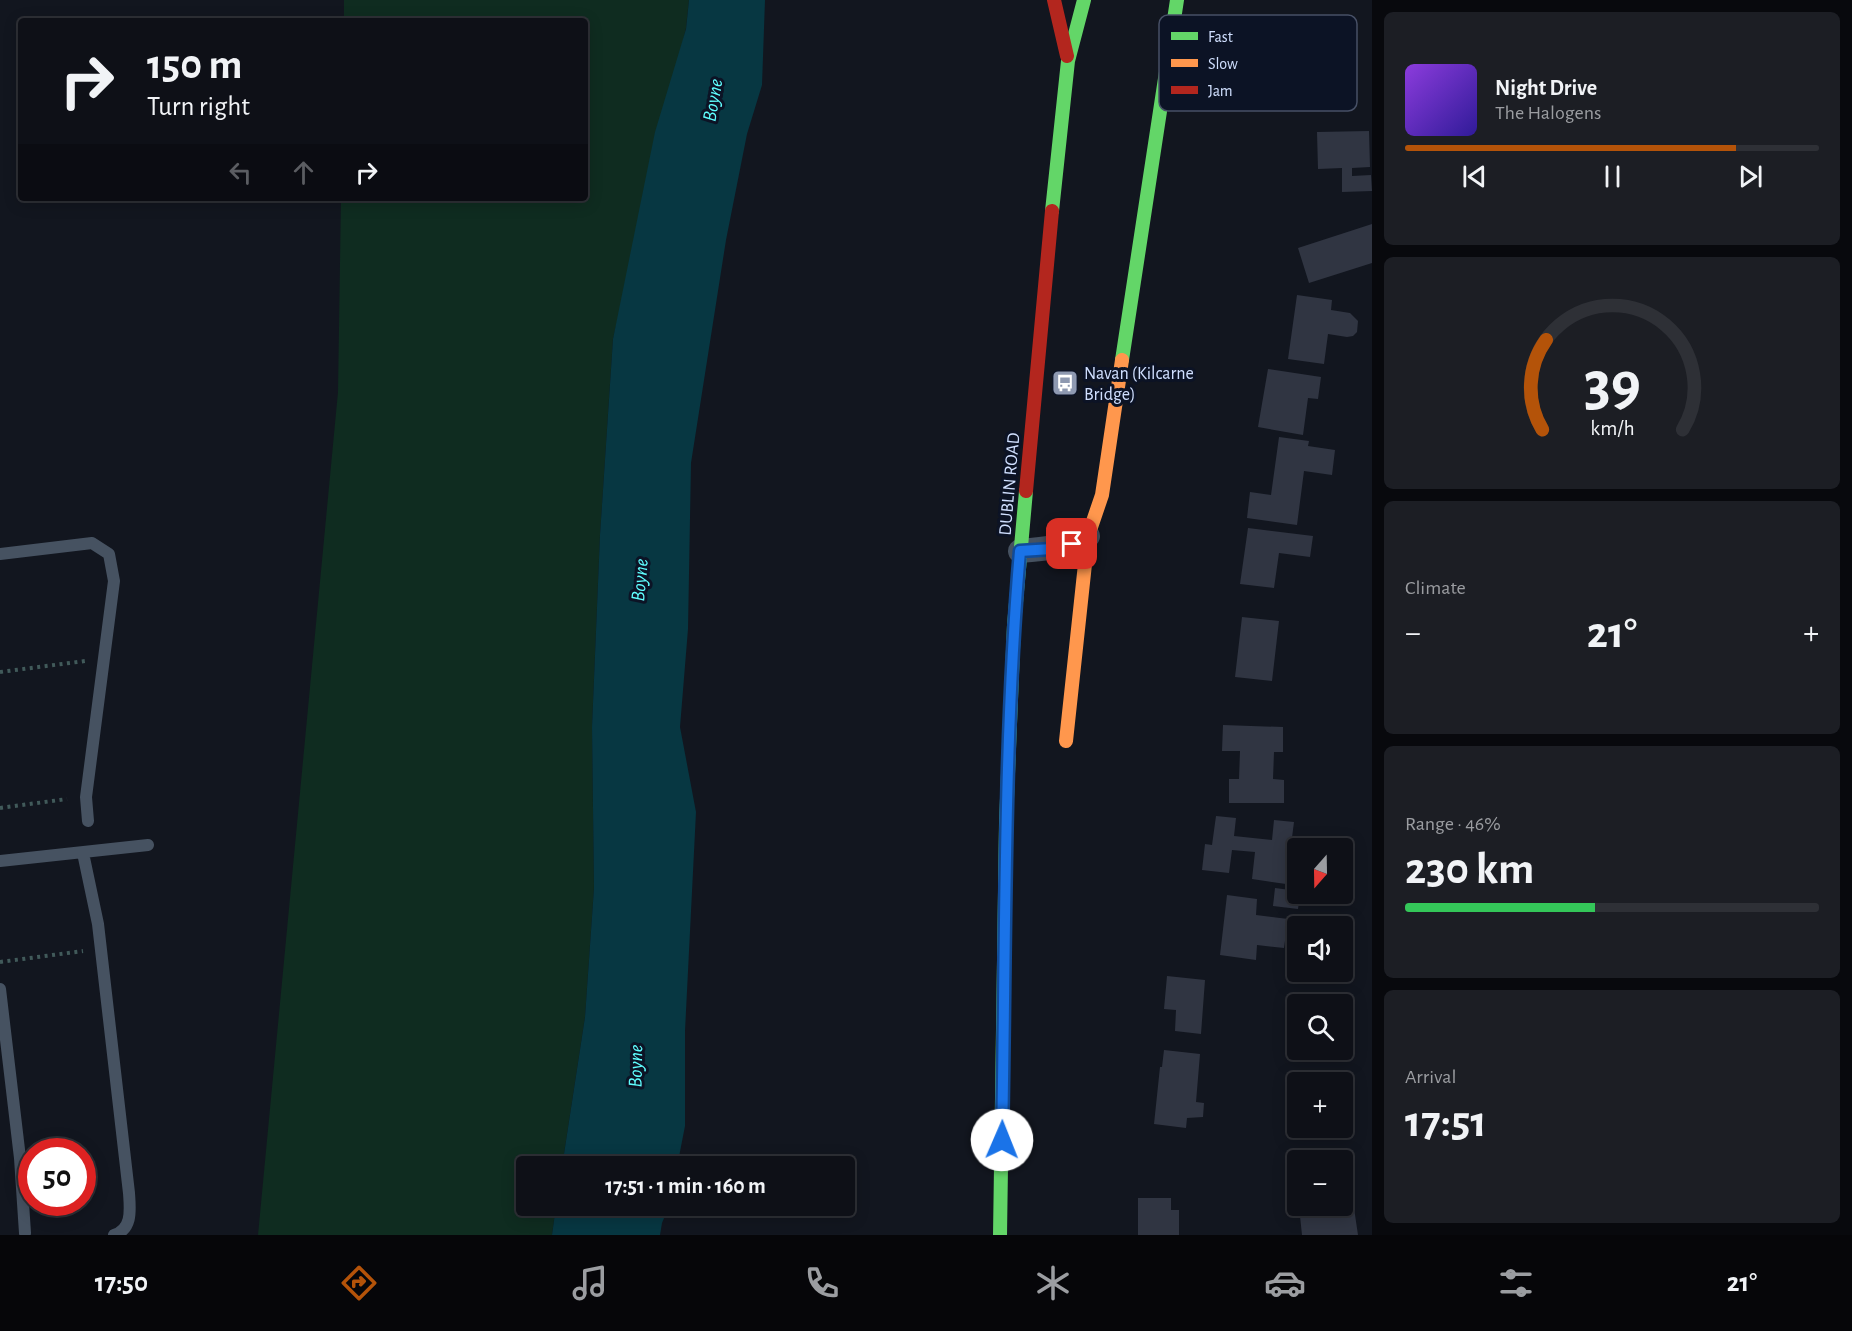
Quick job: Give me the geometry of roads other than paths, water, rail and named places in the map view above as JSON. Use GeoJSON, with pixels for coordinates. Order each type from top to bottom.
{"type":"FeatureCollection","features":[{"type":"Feature","properties":{"kind":"main road"},"geometry":{"type":"LineString","coordinates":[[1054,0],[1068,61]]}},
{"type":"Feature","properties":{"kind":"main road"},"geometry":{"type":"LineString","coordinates":[[1068,61],[1084,0]]}},
{"type":"Feature","properties":{"kind":"main road"},"geometry":{"type":"LineString","coordinates":[[1174,15],[1176,0]]}},
{"type":"Feature","properties":{"kind":"main road","name":"DUBLIN ROAD"},"geometry":{"type":"LineString","coordinates":[[1000,1235],[1006,823],[1014,625],[1068,61]]}},
{"type":"Feature","properties":{"kind":"main road"},"geometry":{"type":"LineString","coordinates":[[1066,741],[1088,536],[1102,495],[1159,111]]}},
{"type":"Feature","properties":{"kind":"street"},"geometry":{"type":"LineString","coordinates":[[1020,551],[1052,549],[1072,544],[1088,536]]}},
{"type":"Feature","properties":{"kind":"lane"},"geometry":{"type":"LineString","coordinates":[[0,554],[92,543],[109,554],[114,581],[86,797],[88,821]]}},
{"type":"Feature","properties":{"kind":"lane"},"geometry":{"type":"LineString","coordinates":[[0,861],[148,845]]}},
{"type":"Feature","properties":{"kind":"lane"},"geometry":{"type":"LineString","coordinates":[[83,853],[101,949],[131,1219],[120,1233],[114,1235]]}},
{"type":"Feature","properties":{"kind":"lane"},"geometry":{"type":"LineString","coordinates":[[0,989],[20,1158],[23,1234]]}},
{"type":"Feature","properties":{"kind":"water","name":"Boyne"},"geometry":{"type":"Polygon","coordinates":[[[689,0],[765,0],[762,85],[747,134],[726,240],[691,463],[688,629],[680,727],[696,812],[685,1031],[685,1126],[679,1156],[564,1156],[585,1017],[594,888],[592,727],[600,535],[613,339],[655,132],[686,29],[689,0]]]}},
{"type":"Feature","properties":{"kind":"water"},"geometry":{"type":"Polygon","coordinates":[[[555,1216],[665,1216],[660,1235],[552,1235],[555,1216]]]}},
{"type":"Feature","properties":{"kind":"place","name":"Navan (Kilcarne Bridge)"},"geometry":{"type":"Point","coordinates":[1065,383]}}]}
